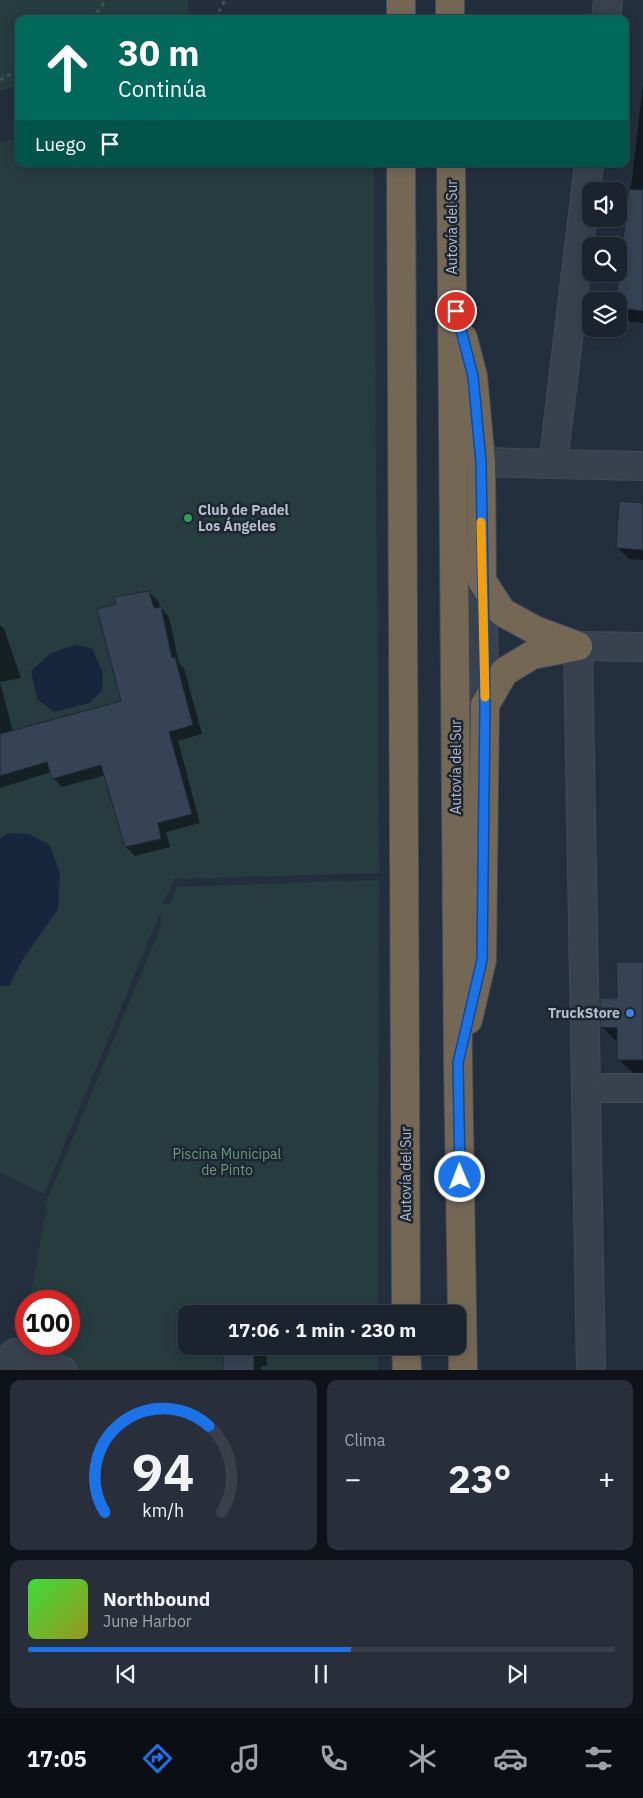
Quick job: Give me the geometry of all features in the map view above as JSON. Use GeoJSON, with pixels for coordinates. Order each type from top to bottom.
{"type":"FeatureCollection","features":[{"type":"Feature","properties":{"kind":"highway"},"geometry":{"type":"LineString","coordinates":[[401,0],[401,15]]}},
{"type":"Feature","properties":{"kind":"highway"},"geometry":{"type":"LineString","coordinates":[[450,0],[450,15]]}},
{"type":"Feature","properties":{"kind":"highway","name":"Autovía del Sur"},"geometry":{"type":"LineString","coordinates":[[401,167],[406,1305]]}},
{"type":"Feature","properties":{"kind":"highway","name":"Autovía del Sur"},"geometry":{"type":"LineString","coordinates":[[451,167],[458,1063],[463,1370]]}},
{"type":"Feature","properties":{"kind":"highway"},"geometry":{"type":"LineString","coordinates":[[452,295],[473,376],[481,462],[482,581],[502,612],[535,630],[578,646]]}},
{"type":"Feature","properties":{"kind":"highway"},"geometry":{"type":"LineString","coordinates":[[458,1063],[482,960],[485,705],[504,672],[532,656],[578,646]]}},
{"type":"Feature","properties":{"kind":"highway"},"geometry":{"type":"LineString","coordinates":[[406,1355],[406,1370]]}},
{"type":"Feature","properties":{"kind":"street"},"geometry":{"type":"LineString","coordinates":[[606,15],[608,0]]}},
{"type":"Feature","properties":{"kind":"street"},"geometry":{"type":"LineString","coordinates":[[553,464],[589,167]]}},
{"type":"Feature","properties":{"kind":"street"},"geometry":{"type":"LineString","coordinates":[[481,462],[643,466]]}},
{"type":"Feature","properties":{"kind":"street"},"geometry":{"type":"LineString","coordinates":[[482,581],[485,705]]}},
{"type":"Feature","properties":{"kind":"street"},"geometry":{"type":"LineString","coordinates":[[591,1370],[578,646],[643,647]]}},
{"type":"Feature","properties":{"kind":"street"},"geometry":{"type":"LineString","coordinates":[[586,1088],[643,1088]]}},
{"type":"Feature","properties":{"kind":"street"},"geometry":{"type":"LineString","coordinates":[[1,1370],[14,1353],[62,1370]]}},
{"type":"Feature","properties":{"kind":"path"},"geometry":{"type":"LineString","coordinates":[[95,15],[106,0]]}},
{"type":"Feature","properties":{"kind":"path"},"geometry":{"type":"LineString","coordinates":[[217,15],[225,0]]}},
{"type":"Feature","properties":{"kind":"path"},"geometry":{"type":"LineString","coordinates":[[0,80],[15,71]]}},
{"type":"Feature","properties":{"kind":"green space"},"geometry":{"type":"Polygon","coordinates":[[[0,0],[188,0],[188,15],[15,15],[15,86],[0,91],[0,0]]]}},
{"type":"Feature","properties":{"kind":"green space","name":"Club de Padel Los Ángeles"},"geometry":{"type":"Polygon","coordinates":[[[15,138],[15,167],[374,167],[379,873],[174,879],[163,904],[170,904],[177,887],[379,880],[378,1305],[178,1305],[178,1355],[378,1355],[378,1370],[16,1370],[19,1366],[21,1355],[80,1355],[80,1290],[32,1290],[48,1198],[161,926],[161,911],[44,1194],[0,1172],[0,143],[15,138]]]}},
{"type":"Feature","properties":{"kind":"water"},"geometry":{"type":"Polygon","coordinates":[[[76,645],[92,648],[103,673],[102,690],[90,703],[54,712],[37,699],[31,671],[51,653],[76,645]]]}},
{"type":"Feature","properties":{"kind":"water"},"geometry":{"type":"Polygon","coordinates":[[[8,833],[29,834],[50,845],[60,874],[58,909],[23,959],[9,986],[0,986],[0,839],[8,833]]]}},
{"type":"Feature","properties":{"kind":"building"},"geometry":{"type":"Polygon","coordinates":[[[629,189],[643,190],[643,311],[627,309],[627,292],[617,292],[618,282],[627,282],[627,237],[623,237],[625,227],[627,227],[629,189]]]}},
{"type":"Feature","properties":{"kind":"building"},"geometry":{"type":"Polygon","coordinates":[[[619,501],[643,503],[643,550],[616,548],[619,501]]]}},
{"type":"Feature","properties":{"kind":"building"},"geometry":{"type":"Polygon","coordinates":[[[149,591],[154,608],[161,607],[172,658],[175,657],[193,725],[169,732],[192,814],[158,823],[161,839],[125,847],[101,765],[52,779],[47,762],[0,776],[0,734],[121,701],[97,609],[116,604],[114,597],[149,591]]]}},
{"type":"Feature","properties":{"kind":"building","name":"TruckStore"},"geometry":{"type":"Polygon","coordinates":[[[616,962],[643,962],[643,1060],[617,1060],[617,1028],[600,1027],[600,998],[617,998],[616,962]]]}},
{"type":"Feature","properties":{"kind":"building"},"geometry":{"type":"Polygon","coordinates":[[[223,1355],[254,1355],[254,1370],[223,1370],[223,1355]]]}},
{"type":"Feature","properties":{"kind":"slow traffic"},"geometry":{"type":"LineString","coordinates":[[481,522],[485,697]]}},
{"type":"Feature","properties":{"kind":"place","name":"Club de Padel Los Ángeles"},"geometry":{"type":"Point","coordinates":[188,518]}},
{"type":"Feature","properties":{"kind":"place","name":"TruckStore"},"geometry":{"type":"Point","coordinates":[630,1013]}},
{"type":"Feature","properties":{"kind":"route"},"geometry":{"type":"LineString","coordinates":[[456,311],[473,376],[481,462],[485,705],[482,960],[458,1063],[460,1177]]}},
{"type":"Feature","properties":{"kind":"park label","name":"Piscina Municipal de Pinto"},"geometry":{"type":"Point","coordinates":[227,1162]}}]}
